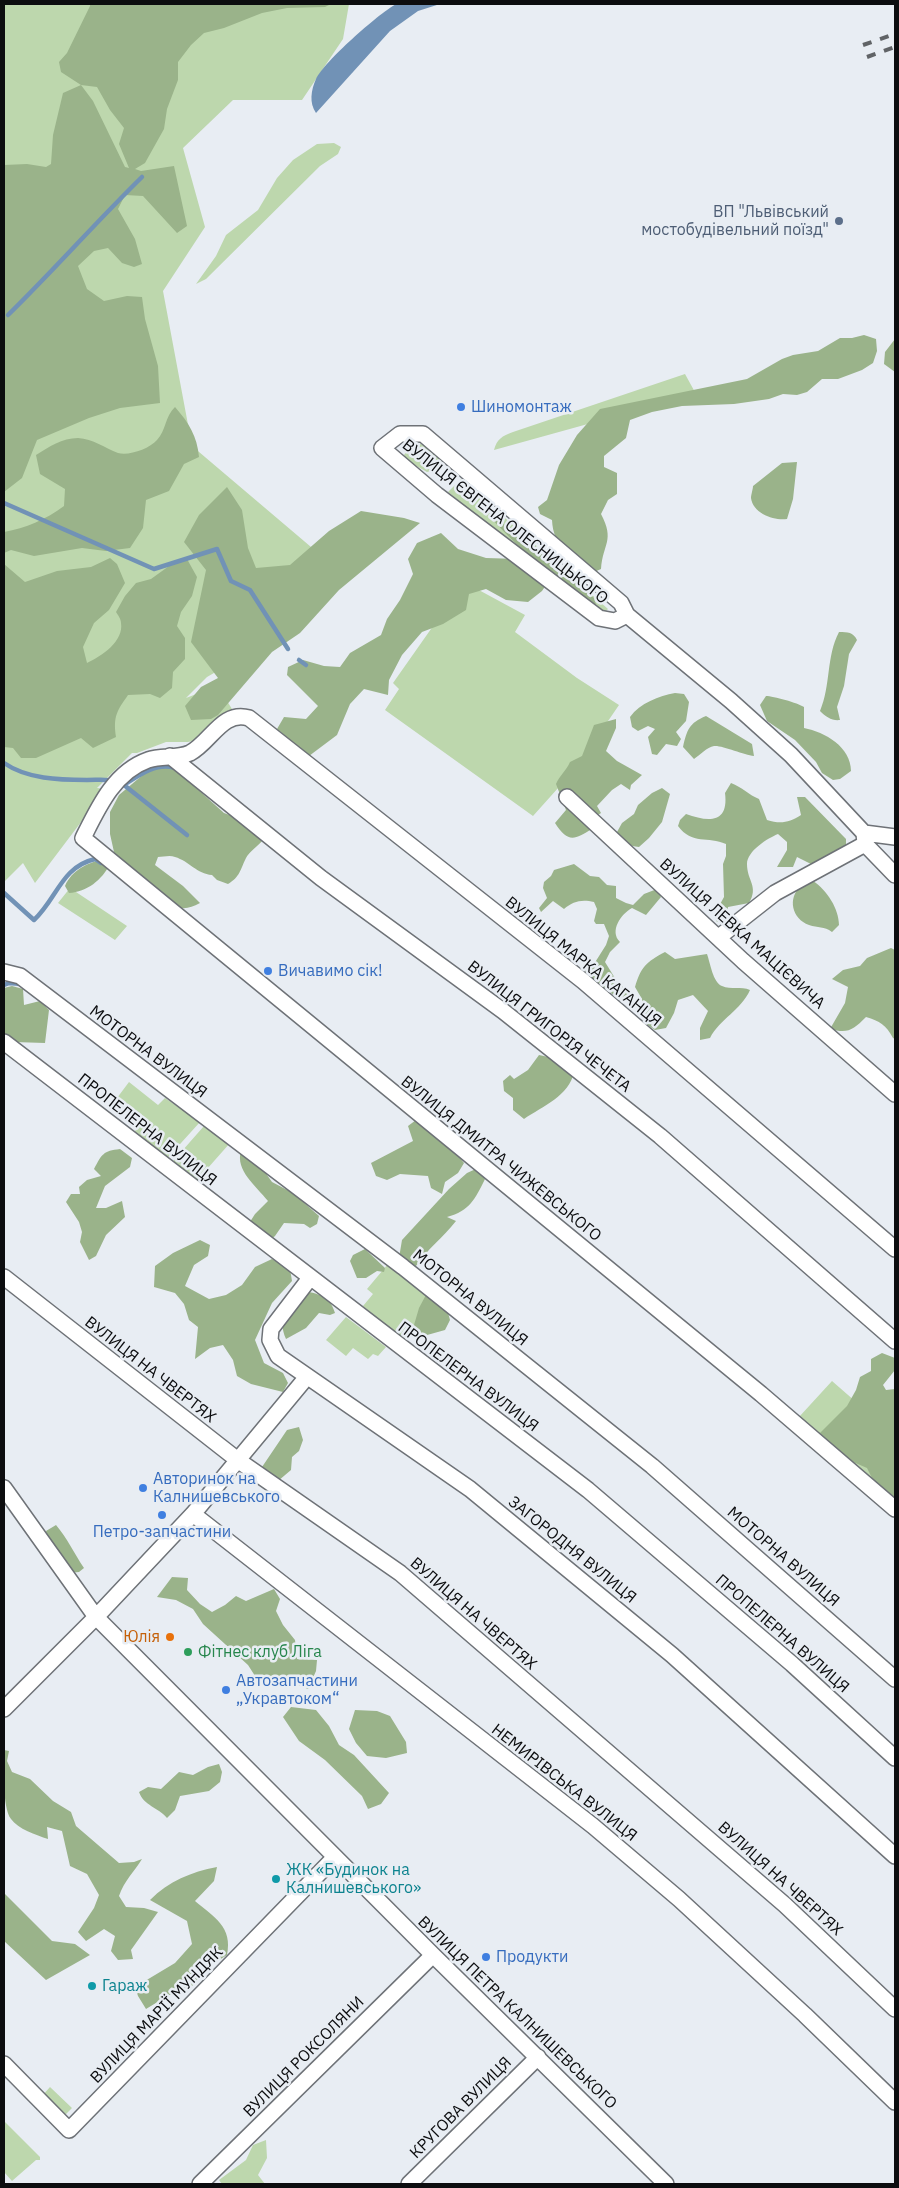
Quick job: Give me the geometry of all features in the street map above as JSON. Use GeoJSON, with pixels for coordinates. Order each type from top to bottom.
{"type":"FeatureCollection","features":[{"type":"Feature","properties":{"kind":"street","name":"ВУЛИЦЯ ЄВГЕНА ОЛЕСНИЦЬКОГО"},"geometry":{"type":"LineString","coordinates":[[627,615],[614,621],[599,618],[437,495],[382,448],[400,434],[423,434],[621,602],[627,615],[732,701],[791,755],[895,875]]}},
{"type":"Feature","properties":{"kind":"street","name":"ВУЛИЦЯ МАРКА КАГАНЦЯ"},"geometry":{"type":"LineString","coordinates":[[170,756],[188,754],[205,743],[222,722],[240,715],[249,718],[583,981],[895,1249]]}},
{"type":"Feature","properties":{"kind":"street","name":"ВУЛИЦЯ ДМИТРА ЧИЖЕВСЬКОГО"},"geometry":{"type":"LineString","coordinates":[[170,756],[148,759],[130,769],[104,796],[83,838],[761,1394],[895,1509]]}},
{"type":"Feature","properties":{"kind":"street","name":"ВУЛИЦЯ ГРИГОРІЯ ЧЕЧЕТА"},"geometry":{"type":"LineString","coordinates":[[170,756],[321,878],[503,1011],[660,1136],[895,1341]]}},
{"type":"Feature","properties":{"kind":"street","name":"ВУЛИЦЯ ЛЕВКА МАЦІЄВИЧА"},"geometry":{"type":"LineString","coordinates":[[567,797],[743,961],[895,1094]]}},
{"type":"Feature","properties":{"kind":"street"},"geometry":{"type":"LineString","coordinates":[[719,937],[775,893],[864,839],[895,837]]}},
{"type":"Feature","properties":{"kind":"street","name":"МОТОРНА ВУЛИЦЯ"},"geometry":{"type":"LineString","coordinates":[[4,972],[20,976],[403,1267],[652,1466],[895,1679]]}},
{"type":"Feature","properties":{"kind":"street","name":"ПРОПЕЛЕРНА ВУЛИЦЯ"},"geometry":{"type":"LineString","coordinates":[[4,1042],[588,1490],[792,1664],[895,1758]]}},
{"type":"Feature","properties":{"kind":"street","name":"ВУЛИЦЯ НА ЧВЕРТЯХ"},"geometry":{"type":"LineString","coordinates":[[4,1277],[239,1461],[400,1573],[785,1905],[895,2009]]}},
{"type":"Feature","properties":{"kind":"street","name":"ЗАГОРОДНЯ ВУЛИЦЯ"},"geometry":{"type":"LineString","coordinates":[[310,1278],[271,1329],[270,1340],[278,1356],[306,1378],[470,1489],[672,1655],[895,1856]]}},
{"type":"Feature","properties":{"kind":"street"},"geometry":{"type":"LineString","coordinates":[[4,1709],[96,1617],[193,1514],[239,1461],[306,1378]]}},
{"type":"Feature","properties":{"kind":"street","name":"ВУЛИЦЯ ПЕТРА КАЛНИШЕВСЬКОГО"},"geometry":{"type":"LineString","coordinates":[[4,1488],[96,1617],[433,1955],[666,2184]]}},
{"type":"Feature","properties":{"kind":"street","name":"НЕМИРІВСЬКА ВУЛИЦЯ"},"geometry":{"type":"LineString","coordinates":[[193,1514],[593,1826],[686,1906],[805,2015],[895,2102]]}},
{"type":"Feature","properties":{"kind":"street","name":"ВУЛИЦЯ МАРІЇ МУНДЯК"},"geometry":{"type":"LineString","coordinates":[[4,2064],[69,2130],[335,1857]]}},
{"type":"Feature","properties":{"kind":"street","name":"ВУЛИЦЯ РОКСОЛЯНИ"},"geometry":{"type":"LineString","coordinates":[[200,2184],[433,1955]]}},
{"type":"Feature","properties":{"kind":"street","name":"КРУГОВА ВУЛИЦЯ"},"geometry":{"type":"LineString","coordinates":[[409,2184],[538,2057]]}},
{"type":"Feature","properties":{"kind":"green space"},"geometry":{"type":"Polygon","coordinates":[[[4,4],[349,4],[343,39],[302,100],[233,100],[183,148],[205,227],[163,291],[192,446],[324,558],[233,662],[207,677],[186,698],[199,693],[227,701],[232,709],[197,740],[166,742],[137,753],[132,753],[97,788],[106,789],[35,883],[23,863],[4,882],[4,4]]]}},
{"type":"Feature","properties":{"kind":"green space"},"geometry":{"type":"Polygon","coordinates":[[[90,4],[331,4],[325,7],[287,8],[262,13],[224,28],[204,33],[191,45],[178,62],[178,80],[167,109],[164,129],[145,163],[135,169],[141,171],[174,166],[187,226],[177,233],[143,196],[125,195],[118,209],[135,239],[142,264],[134,267],[122,263],[108,248],[94,251],[78,266],[87,289],[104,301],[127,296],[142,297],[145,319],[158,366],[160,403],[120,408],[89,418],[37,440],[22,478],[4,492],[4,165],[27,164],[46,167],[51,164],[53,135],[63,93],[81,85],[61,72],[59,62],[67,53],[90,4]],[[81,85],[93,101],[125,167],[129,168],[119,144],[124,128],[110,110],[97,87],[81,85]]]}},
{"type":"Feature","properties":{"kind":"green space"},"geometry":{"type":"Polygon","coordinates":[[[334,143],[341,147],[338,154],[320,166],[206,279],[196,284],[216,256],[226,235],[258,210],[277,178],[293,160],[317,144],[334,143]]]}},
{"type":"Feature","properties":{"kind":"green space"},"geometry":{"type":"Polygon","coordinates":[[[864,335],[876,339],[877,351],[873,363],[862,370],[838,379],[822,379],[807,392],[797,395],[783,394],[769,399],[734,404],[682,406],[652,412],[630,420],[626,438],[604,456],[604,467],[617,473],[617,494],[608,500],[601,514],[608,536],[601,569],[590,574],[570,557],[556,537],[552,520],[540,514],[538,507],[547,500],[559,465],[577,435],[600,409],[747,379],[782,359],[793,355],[818,351],[840,338],[864,335]]]}},
{"type":"Feature","properties":{"kind":"green space"},"geometry":{"type":"Polygon","coordinates":[[[895,339],[895,372],[884,364],[885,352],[895,339]]]}},
{"type":"Feature","properties":{"kind":"green space"},"geometry":{"type":"Polygon","coordinates":[[[685,374],[696,394],[494,450],[498,441],[509,433],[685,374]]]}},
{"type":"Feature","properties":{"kind":"green space"},"geometry":{"type":"Polygon","coordinates":[[[175,407],[192,430],[199,457],[184,464],[169,491],[146,500],[143,528],[130,548],[106,551],[82,548],[34,556],[11,550],[4,553],[4,532],[35,523],[64,506],[65,489],[40,474],[36,455],[61,441],[72,438],[94,442],[123,454],[139,451],[157,440],[175,407]]]}},
{"type":"Feature","properties":{"kind":"green space"},"geometry":{"type":"Polygon","coordinates":[[[421,444],[440,454],[444,467],[427,472],[406,460],[404,455],[410,447],[421,444]]]}},
{"type":"Feature","properties":{"kind":"green space"},"geometry":{"type":"Polygon","coordinates":[[[797,462],[793,499],[787,519],[777,519],[760,512],[753,504],[751,498],[753,486],[782,463],[797,462]]]}},
{"type":"Feature","properties":{"kind":"green space"},"geometry":{"type":"Polygon","coordinates":[[[461,479],[608,609],[602,615],[448,492],[461,479]]]}},
{"type":"Feature","properties":{"kind":"green space"},"geometry":{"type":"Polygon","coordinates":[[[227,487],[242,510],[248,548],[256,568],[290,565],[329,531],[361,511],[404,518],[420,523],[339,590],[300,633],[272,652],[218,715],[211,719],[191,720],[185,706],[201,687],[218,678],[191,642],[206,570],[184,542],[199,515],[227,487]]]}},
{"type":"Feature","properties":{"kind":"green space"},"geometry":{"type":"Polygon","coordinates":[[[490,517],[519,532],[595,599],[596,606],[540,565],[490,517]]]}},
{"type":"Feature","properties":{"kind":"green space"},"geometry":{"type":"Polygon","coordinates":[[[441,533],[458,549],[486,558],[519,559],[548,582],[542,591],[528,602],[506,600],[486,589],[469,594],[466,610],[443,624],[422,632],[402,655],[389,680],[388,695],[364,689],[350,704],[337,735],[309,756],[277,729],[284,717],[306,719],[318,706],[287,675],[288,667],[303,660],[324,666],[340,667],[350,653],[381,635],[387,619],[400,600],[413,574],[408,559],[417,543],[441,533]]]}},
{"type":"Feature","properties":{"kind":"green space"},"geometry":{"type":"Polygon","coordinates":[[[110,558],[117,564],[125,583],[109,610],[94,623],[83,647],[87,663],[105,652],[116,642],[121,630],[120,620],[116,612],[125,596],[136,583],[151,579],[176,561],[187,559],[197,577],[192,596],[181,612],[177,626],[185,638],[185,659],[173,672],[172,688],[160,698],[150,694],[128,695],[117,714],[115,724],[116,737],[93,748],[81,738],[36,758],[21,758],[13,748],[4,747],[4,564],[25,582],[57,571],[91,567],[110,558]]]}},
{"type":"Feature","properties":{"kind":"green space"},"geometry":{"type":"Polygon","coordinates":[[[464,582],[525,615],[515,632],[577,678],[619,705],[576,768],[533,816],[385,710],[399,689],[393,683],[464,582]]]}},
{"type":"Feature","properties":{"kind":"green space"},"geometry":{"type":"Polygon","coordinates":[[[839,632],[850,633],[857,640],[849,654],[844,686],[837,707],[840,720],[834,720],[820,711],[826,691],[832,651],[839,632]]]}},
{"type":"Feature","properties":{"kind":"green space"},"geometry":{"type":"Polygon","coordinates":[[[675,693],[684,694],[689,702],[686,721],[676,732],[681,739],[677,746],[666,744],[657,755],[652,754],[648,737],[655,729],[648,726],[638,731],[632,727],[630,717],[650,701],[675,693]]]}},
{"type":"Feature","properties":{"kind":"green space"},"geometry":{"type":"Polygon","coordinates":[[[766,696],[804,707],[804,728],[828,737],[842,748],[850,762],[851,771],[840,779],[833,780],[822,773],[816,762],[795,740],[767,721],[760,705],[766,696]]]}},
{"type":"Feature","properties":{"kind":"green space"},"geometry":{"type":"Polygon","coordinates":[[[706,716],[752,744],[754,756],[714,746],[706,749],[694,759],[683,747],[684,741],[692,724],[706,716]]]}},
{"type":"Feature","properties":{"kind":"green space"},"geometry":{"type":"Polygon","coordinates":[[[616,719],[616,728],[606,751],[617,761],[642,775],[631,785],[630,790],[621,784],[612,790],[597,806],[601,813],[595,817],[592,829],[580,836],[568,837],[555,823],[566,810],[556,784],[570,762],[582,756],[594,725],[616,719]]]}},
{"type":"Feature","properties":{"kind":"green space"},"geometry":{"type":"Polygon","coordinates":[[[160,766],[173,767],[224,813],[246,821],[263,840],[247,856],[237,876],[228,884],[217,880],[212,875],[202,872],[180,859],[171,856],[158,857],[155,865],[183,886],[200,903],[187,908],[174,906],[123,864],[114,852],[110,834],[110,812],[119,795],[145,773],[160,766]]]}},
{"type":"Feature","properties":{"kind":"green space"},"geometry":{"type":"Polygon","coordinates":[[[731,783],[759,799],[767,820],[772,821],[788,821],[801,815],[797,797],[805,797],[846,839],[846,847],[811,864],[797,857],[793,867],[777,867],[787,850],[787,842],[778,834],[769,839],[754,850],[748,859],[747,870],[753,888],[749,903],[728,907],[727,915],[717,922],[714,915],[724,897],[723,864],[726,856],[726,844],[689,836],[678,826],[680,820],[686,814],[709,819],[720,815],[724,810],[725,793],[731,783]]]}},
{"type":"Feature","properties":{"kind":"green space"},"geometry":{"type":"Polygon","coordinates":[[[662,788],[670,794],[662,822],[639,847],[626,843],[617,832],[622,823],[634,814],[638,805],[652,793],[662,788]]]}},
{"type":"Feature","properties":{"kind":"green space"},"geometry":{"type":"Polygon","coordinates":[[[104,859],[110,864],[98,880],[88,888],[69,893],[65,886],[76,871],[86,865],[104,859]]]}},
{"type":"Feature","properties":{"kind":"green space"},"geometry":{"type":"Polygon","coordinates":[[[574,864],[590,876],[599,877],[607,885],[616,886],[616,898],[626,903],[633,905],[644,894],[657,889],[661,897],[646,915],[632,908],[620,918],[616,933],[620,942],[610,952],[605,962],[618,983],[627,990],[630,996],[622,999],[611,993],[583,969],[594,964],[606,945],[609,936],[604,924],[596,924],[594,921],[597,909],[594,902],[578,901],[564,909],[553,901],[541,912],[539,908],[547,898],[543,888],[544,882],[551,876],[554,870],[574,864]]]}},
{"type":"Feature","properties":{"kind":"green space"},"geometry":{"type":"Polygon","coordinates":[[[813,881],[827,895],[837,913],[839,925],[832,932],[803,922],[793,908],[794,896],[797,891],[801,886],[813,881]]]}},
{"type":"Feature","properties":{"kind":"green space"},"geometry":{"type":"Polygon","coordinates":[[[70,888],[127,926],[115,940],[58,903],[70,888]]]}},
{"type":"Feature","properties":{"kind":"green space"},"geometry":{"type":"Polygon","coordinates":[[[891,948],[895,950],[895,1039],[882,1024],[866,1017],[850,1030],[830,1029],[845,1003],[848,987],[832,979],[843,970],[860,966],[867,958],[891,948]]]}},
{"type":"Feature","properties":{"kind":"green space"},"geometry":{"type":"Polygon","coordinates":[[[665,952],[675,959],[707,954],[714,977],[719,984],[725,987],[750,990],[710,1038],[700,1040],[700,1028],[708,1011],[693,995],[678,1000],[666,1028],[655,1030],[643,1022],[642,999],[635,987],[645,966],[665,952]]]}},
{"type":"Feature","properties":{"kind":"green space"},"geometry":{"type":"Polygon","coordinates":[[[12,986],[23,989],[24,1005],[40,1001],[49,1010],[45,1043],[14,1042],[4,1044],[4,988],[12,986]]]}},
{"type":"Feature","properties":{"kind":"green space"},"geometry":{"type":"Polygon","coordinates":[[[539,1055],[553,1058],[574,1072],[567,1088],[561,1094],[524,1119],[513,1110],[513,1098],[504,1091],[503,1081],[510,1075],[514,1079],[528,1070],[539,1055]]]}},
{"type":"Feature","properties":{"kind":"green space"},"geometry":{"type":"Polygon","coordinates":[[[129,1082],[158,1105],[165,1098],[200,1122],[162,1164],[130,1138],[138,1127],[111,1106],[129,1082]]]}},
{"type":"Feature","properties":{"kind":"green space"},"geometry":{"type":"Polygon","coordinates":[[[416,1120],[452,1148],[464,1163],[458,1173],[445,1182],[442,1194],[431,1188],[428,1176],[400,1174],[387,1180],[376,1176],[371,1163],[413,1141],[408,1126],[416,1120]]]}},
{"type":"Feature","properties":{"kind":"green space"},"geometry":{"type":"Polygon","coordinates":[[[204,1126],[230,1143],[192,1186],[168,1167],[204,1126]]]}},
{"type":"Feature","properties":{"kind":"green space"},"geometry":{"type":"Polygon","coordinates":[[[120,1149],[132,1158],[130,1167],[105,1186],[96,1208],[106,1208],[122,1201],[125,1217],[106,1235],[96,1256],[89,1260],[80,1242],[82,1232],[79,1222],[66,1202],[71,1194],[80,1194],[79,1187],[87,1180],[101,1176],[94,1169],[104,1154],[120,1149]]]}},
{"type":"Feature","properties":{"kind":"green space"},"geometry":{"type":"Polygon","coordinates":[[[241,1151],[255,1158],[272,1182],[293,1193],[319,1216],[317,1224],[310,1228],[304,1224],[284,1223],[275,1236],[266,1244],[248,1225],[255,1214],[268,1201],[244,1171],[241,1165],[241,1151]]]}},
{"type":"Feature","properties":{"kind":"green space"},"geometry":{"type":"Polygon","coordinates":[[[478,1168],[485,1179],[475,1198],[466,1208],[447,1217],[456,1221],[416,1266],[409,1268],[399,1258],[402,1240],[449,1189],[467,1173],[478,1168]]]}},
{"type":"Feature","properties":{"kind":"green space"},"geometry":{"type":"Polygon","coordinates":[[[200,1240],[210,1245],[208,1256],[194,1265],[185,1286],[209,1299],[226,1295],[242,1285],[255,1267],[272,1259],[290,1269],[292,1281],[272,1303],[255,1340],[264,1363],[283,1373],[288,1383],[283,1392],[251,1384],[237,1376],[233,1360],[223,1345],[210,1348],[195,1359],[198,1327],[189,1320],[184,1304],[175,1293],[154,1287],[155,1266],[173,1253],[200,1240]]]}},
{"type":"Feature","properties":{"kind":"green space"},"geometry":{"type":"Polygon","coordinates":[[[365,1249],[385,1268],[384,1272],[377,1271],[366,1278],[357,1278],[350,1261],[353,1255],[365,1249]]]}},
{"type":"Feature","properties":{"kind":"green space"},"geometry":{"type":"Polygon","coordinates":[[[388,1264],[436,1299],[406,1342],[363,1306],[373,1294],[367,1289],[388,1264]]]}},
{"type":"Feature","properties":{"kind":"green space"},"geometry":{"type":"Polygon","coordinates":[[[298,1290],[325,1298],[333,1307],[335,1313],[330,1315],[319,1313],[306,1328],[286,1339],[283,1332],[284,1313],[298,1290]]]}},
{"type":"Feature","properties":{"kind":"green space"},"geometry":{"type":"Polygon","coordinates":[[[428,1291],[447,1309],[450,1320],[445,1330],[420,1337],[414,1325],[419,1308],[428,1291]]]}},
{"type":"Feature","properties":{"kind":"green space"},"geometry":{"type":"Polygon","coordinates":[[[346,1317],[386,1347],[378,1356],[373,1354],[368,1359],[353,1348],[346,1356],[326,1340],[346,1317]]]}},
{"type":"Feature","properties":{"kind":"green space"},"geometry":{"type":"Polygon","coordinates":[[[882,1353],[895,1358],[895,1370],[883,1385],[886,1390],[895,1389],[895,1505],[878,1490],[867,1468],[844,1458],[820,1433],[847,1406],[856,1390],[860,1377],[871,1371],[871,1359],[882,1353]]]}},
{"type":"Feature","properties":{"kind":"green space"},"geometry":{"type":"Polygon","coordinates":[[[832,1381],[895,1436],[895,1505],[799,1417],[832,1381]]]}},
{"type":"Feature","properties":{"kind":"green space"},"geometry":{"type":"Polygon","coordinates":[[[299,1427],[303,1440],[299,1451],[292,1457],[291,1470],[278,1481],[264,1475],[262,1467],[287,1430],[299,1427]]]}},
{"type":"Feature","properties":{"kind":"green space"},"geometry":{"type":"Polygon","coordinates":[[[56,1525],[84,1568],[79,1572],[70,1573],[48,1543],[46,1531],[56,1525]]]}},
{"type":"Feature","properties":{"kind":"green space"},"geometry":{"type":"Polygon","coordinates":[[[172,1577],[188,1578],[187,1590],[200,1604],[212,1612],[236,1596],[246,1601],[274,1589],[280,1599],[276,1611],[283,1625],[295,1640],[297,1659],[317,1660],[316,1671],[308,1689],[277,1676],[257,1679],[248,1665],[203,1624],[193,1609],[176,1600],[157,1597],[172,1577]]]}},
{"type":"Feature","properties":{"kind":"green space"},"geometry":{"type":"Polygon","coordinates":[[[291,1707],[316,1710],[329,1726],[339,1745],[354,1755],[389,1793],[381,1804],[368,1809],[362,1796],[325,1760],[299,1741],[283,1717],[291,1707]]]}},
{"type":"Feature","properties":{"kind":"green space"},"geometry":{"type":"Polygon","coordinates":[[[355,1710],[377,1711],[390,1716],[406,1742],[407,1753],[386,1758],[367,1756],[356,1743],[349,1729],[355,1710]]]}},
{"type":"Feature","properties":{"kind":"green space"},"geometry":{"type":"Polygon","coordinates":[[[4,1750],[9,1751],[7,1761],[12,1772],[30,1779],[53,1801],[71,1812],[76,1826],[119,1863],[134,1862],[142,1859],[126,1881],[119,1896],[126,1907],[144,1908],[158,1912],[131,1950],[133,1959],[118,1960],[111,1951],[115,1936],[104,1929],[86,1941],[78,1932],[94,1908],[99,1895],[87,1874],[70,1866],[62,1831],[47,1827],[48,1839],[23,1829],[11,1819],[5,1796],[4,1750]]]}},
{"type":"Feature","properties":{"kind":"green space"},"geometry":{"type":"Polygon","coordinates":[[[219,1764],[222,1772],[220,1782],[209,1791],[180,1796],[175,1810],[167,1818],[144,1800],[139,1792],[148,1787],[161,1789],[179,1772],[193,1775],[208,1767],[219,1764]]]}},
{"type":"Feature","properties":{"kind":"green space"},"geometry":{"type":"Polygon","coordinates":[[[217,1867],[214,1881],[195,1901],[215,1918],[225,1930],[228,1945],[227,1955],[208,1967],[187,1992],[169,1995],[146,2009],[135,1987],[175,1963],[192,1944],[187,1921],[150,1900],[157,1893],[181,1878],[217,1867]]]}},
{"type":"Feature","properties":{"kind":"green space"},"geometry":{"type":"Polygon","coordinates":[[[4,1893],[52,1941],[75,1944],[90,1955],[46,1980],[4,1941],[4,1893]]]}},
{"type":"Feature","properties":{"kind":"green space"},"geometry":{"type":"Polygon","coordinates":[[[50,2087],[72,2108],[63,2117],[42,2096],[50,2087]]]}},
{"type":"Feature","properties":{"kind":"green space"},"geometry":{"type":"Polygon","coordinates":[[[4,2121],[40,2157],[40,2160],[36,2160],[12,2181],[4,2172],[4,2121]]]}},
{"type":"Feature","properties":{"kind":"green space"},"geometry":{"type":"Polygon","coordinates":[[[266,2140],[267,2158],[258,2175],[265,2184],[222,2184],[219,2180],[246,2160],[253,2145],[266,2140]]]}},
{"type":"Feature","properties":{"kind":"water"},"geometry":{"type":"Polygon","coordinates":[[[396,4],[440,4],[418,11],[390,31],[316,113],[312,105],[312,92],[321,71],[352,39],[396,4]]]}},
{"type":"Feature","properties":{"kind":"waterway"},"geometry":{"type":"LineString","coordinates":[[8,315],[142,177]]}},
{"type":"Feature","properties":{"kind":"waterway"},"geometry":{"type":"LineString","coordinates":[[4,503],[154,569],[217,549],[231,581],[250,590],[288,649]]}},
{"type":"Feature","properties":{"kind":"waterway"},"geometry":{"type":"LineString","coordinates":[[299,660],[306,665]]}},
{"type":"Feature","properties":{"kind":"waterway"},"geometry":{"type":"LineString","coordinates":[[4,763],[23,772],[44,778],[106,780],[124,785],[155,768],[175,768]]}},
{"type":"Feature","properties":{"kind":"waterway"},"geometry":{"type":"LineString","coordinates":[[124,785],[187,835]]}},
{"type":"Feature","properties":{"kind":"waterway"},"geometry":{"type":"LineString","coordinates":[[4,893],[34,920],[74,869],[95,859],[101,863]]}},
{"type":"Feature","properties":{"kind":"waterway"},"geometry":{"type":"LineString","coordinates":[[4,985],[9,983],[22,984]]}},
{"type":"Feature","properties":{"kind":"railway"},"geometry":{"type":"LineString","coordinates":[[863,45],[895,34]]}},
{"type":"Feature","properties":{"kind":"railway"},"geometry":{"type":"LineString","coordinates":[[867,57],[895,47]]}},
{"type":"Feature","properties":{"kind":"place","name":"ВП \"Львівський мостобудівельний поїзд\""},"geometry":{"type":"Point","coordinates":[839,221]}},
{"type":"Feature","properties":{"kind":"place","name":"Шиномонтаж"},"geometry":{"type":"Point","coordinates":[461,407]}},
{"type":"Feature","properties":{"kind":"place","name":"Вичавимо сік!"},"geometry":{"type":"Point","coordinates":[268,971]}},
{"type":"Feature","properties":{"kind":"place","name":"Авторинок на Калнишевського"},"geometry":{"type":"Point","coordinates":[143,1488]}},
{"type":"Feature","properties":{"kind":"place","name":"Петро-запчастини"},"geometry":{"type":"Point","coordinates":[162,1515]}},
{"type":"Feature","properties":{"kind":"place","name":"Юлія"},"geometry":{"type":"Point","coordinates":[170,1637]}},
{"type":"Feature","properties":{"kind":"place","name":"Фітнес клуб Ліга"},"geometry":{"type":"Point","coordinates":[188,1652]}},
{"type":"Feature","properties":{"kind":"place","name":"Автозапчастини „Укравтоком“"},"geometry":{"type":"Point","coordinates":[226,1690]}},
{"type":"Feature","properties":{"kind":"place","name":"ЖК «Будинок на Калнишевського»"},"geometry":{"type":"Point","coordinates":[276,1879]}},
{"type":"Feature","properties":{"kind":"place","name":"Продукти"},"geometry":{"type":"Point","coordinates":[486,1957]}},
{"type":"Feature","properties":{"kind":"place","name":"Гараж"},"geometry":{"type":"Point","coordinates":[92,1986]}}]}
